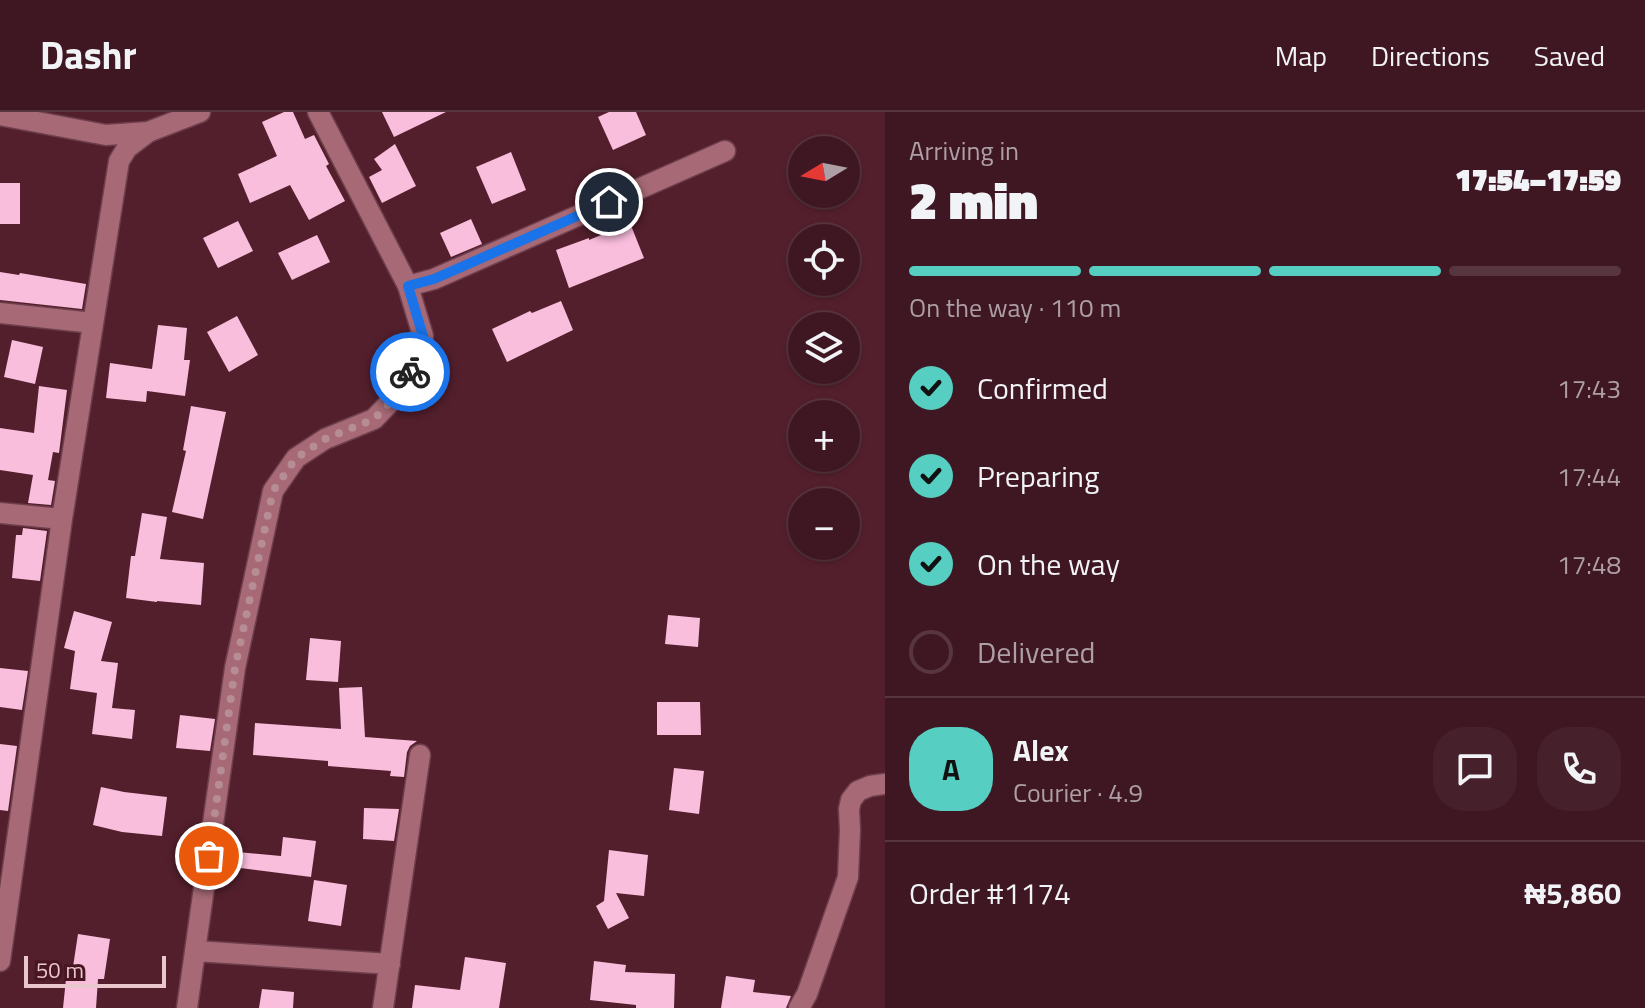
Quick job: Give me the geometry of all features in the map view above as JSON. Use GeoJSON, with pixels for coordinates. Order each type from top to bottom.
{"type":"FeatureCollection","features":[{"type":"Feature","properties":{"kind":"street"},"geometry":{"type":"LineString","coordinates":[[0,961],[62,519],[119,161],[127,148],[148,132],[200,112]]}},
{"type":"Feature","properties":{"kind":"street"},"geometry":{"type":"LineString","coordinates":[[187,1008],[235,668],[273,491],[296,458],[325,439],[374,419],[397,395],[413,367],[423,336],[408,286],[318,112]]}},
{"type":"Feature","properties":{"kind":"street"},"geometry":{"type":"LineString","coordinates":[[0,115],[106,135],[148,132]]}},
{"type":"Feature","properties":{"kind":"street"},"geometry":{"type":"LineString","coordinates":[[408,286],[434,279],[725,151]]}},
{"type":"Feature","properties":{"kind":"street"},"geometry":{"type":"LineString","coordinates":[[0,313],[93,323]]}},
{"type":"Feature","properties":{"kind":"street"},"geometry":{"type":"LineString","coordinates":[[0,513],[62,519]]}},
{"type":"Feature","properties":{"kind":"street"},"geometry":{"type":"LineString","coordinates":[[383,1008],[420,755]]}},
{"type":"Feature","properties":{"kind":"street"},"geometry":{"type":"LineString","coordinates":[[799,1008],[807,994],[848,877],[851,800],[858,791],[885,784]]}},
{"type":"Feature","properties":{"kind":"street"},"geometry":{"type":"LineString","coordinates":[[196,951],[390,964]]}},
{"type":"Feature","properties":{"kind":"building"},"geometry":{"type":"Polygon","coordinates":[[[284,112],[293,112],[305,139],[314,135],[345,201],[309,220],[290,185],[250,203],[238,174],[277,156],[262,122],[284,112]]]}},
{"type":"Feature","properties":{"kind":"building"},"geometry":{"type":"Polygon","coordinates":[[[382,112],[446,112],[394,137],[382,112]]]}},
{"type":"Feature","properties":{"kind":"building"},"geometry":{"type":"Polygon","coordinates":[[[609,112],[636,112],[646,135],[613,150],[598,117],[609,112]]]}},
{"type":"Feature","properties":{"kind":"building"},"geometry":{"type":"Polygon","coordinates":[[[395,144],[416,186],[382,203],[369,177],[382,170],[374,159],[395,144]]]}},
{"type":"Feature","properties":{"kind":"building"},"geometry":{"type":"Polygon","coordinates":[[[511,152],[526,190],[492,204],[476,167],[511,152]]]}},
{"type":"Feature","properties":{"kind":"building"},"geometry":{"type":"Polygon","coordinates":[[[0,183],[20,183],[20,224],[0,224],[0,183]]]}},
{"type":"Feature","properties":{"kind":"building"},"geometry":{"type":"Polygon","coordinates":[[[471,219],[482,244],[451,257],[440,233],[471,219]]]}},
{"type":"Feature","properties":{"kind":"building"},"geometry":{"type":"Polygon","coordinates":[[[238,221],[253,251],[218,268],[203,238],[238,221]]]}},
{"type":"Feature","properties":{"kind":"building"},"geometry":{"type":"Polygon","coordinates":[[[630,223],[644,258],[569,288],[556,250],[630,223]]]}},
{"type":"Feature","properties":{"kind":"building"},"geometry":{"type":"Polygon","coordinates":[[[317,235],[330,262],[292,280],[278,253],[317,235]]]}},
{"type":"Feature","properties":{"kind":"building"},"geometry":{"type":"Polygon","coordinates":[[[0,272],[86,284],[82,309],[0,300],[0,272]]]}},
{"type":"Feature","properties":{"kind":"building"},"geometry":{"type":"Polygon","coordinates":[[[561,301],[573,330],[507,362],[492,329],[561,301]]]}},
{"type":"Feature","properties":{"kind":"building"},"geometry":{"type":"Polygon","coordinates":[[[237,316],[258,355],[229,372],[207,332],[237,316]]]}},
{"type":"Feature","properties":{"kind":"building"},"geometry":{"type":"Polygon","coordinates":[[[158,325],[187,328],[184,360],[190,360],[185,396],[147,391],[146,402],[106,398],[110,363],[152,369],[158,325]]]}},
{"type":"Feature","properties":{"kind":"building"},"geometry":{"type":"Polygon","coordinates":[[[12,340],[43,347],[35,384],[4,377],[12,340]]]}},
{"type":"Feature","properties":{"kind":"building"},"geometry":{"type":"Polygon","coordinates":[[[39,386],[67,390],[59,453],[53,452],[48,480],[55,481],[51,505],[28,503],[33,475],[0,470],[0,428],[34,433],[39,386]]]}},
{"type":"Feature","properties":{"kind":"building"},"geometry":{"type":"Polygon","coordinates":[[[191,406],[226,412],[203,519],[172,512],[186,451],[183,450],[191,406]]]}},
{"type":"Feature","properties":{"kind":"building"},"geometry":{"type":"Polygon","coordinates":[[[142,513],[167,517],[160,559],[204,563],[201,605],[126,598],[131,556],[135,556],[142,513]]]}},
{"type":"Feature","properties":{"kind":"building"},"geometry":{"type":"Polygon","coordinates":[[[23,528],[47,531],[40,581],[12,578],[16,535],[22,535],[23,528]]]}},
{"type":"Feature","properties":{"kind":"building"},"geometry":{"type":"Polygon","coordinates":[[[74,611],[112,622],[101,661],[118,663],[112,708],[135,710],[132,739],[92,734],[97,693],[70,689],[75,651],[64,648],[74,611]]]}},
{"type":"Feature","properties":{"kind":"building"},"geometry":{"type":"Polygon","coordinates":[[[668,615],[700,618],[698,647],[665,644],[668,615]]]}},
{"type":"Feature","properties":{"kind":"building"},"geometry":{"type":"Polygon","coordinates":[[[310,638],[341,641],[338,682],[306,680],[310,638]]]}},
{"type":"Feature","properties":{"kind":"building"},"geometry":{"type":"Polygon","coordinates":[[[0,668],[28,671],[22,710],[0,707],[0,668]]]}},
{"type":"Feature","properties":{"kind":"building"},"geometry":{"type":"Polygon","coordinates":[[[362,687],[365,737],[417,741],[407,752],[404,777],[390,776],[391,771],[328,766],[328,761],[253,755],[255,723],[341,729],[339,688],[362,687]]]}},
{"type":"Feature","properties":{"kind":"building"},"geometry":{"type":"Polygon","coordinates":[[[657,702],[700,702],[701,735],[657,735],[657,702]]]}},
{"type":"Feature","properties":{"kind":"building"},"geometry":{"type":"Polygon","coordinates":[[[180,715],[215,719],[210,751],[176,748],[180,715]]]}},
{"type":"Feature","properties":{"kind":"building"},"geometry":{"type":"Polygon","coordinates":[[[0,744],[17,746],[8,811],[0,810],[0,744]]]}},
{"type":"Feature","properties":{"kind":"building"},"geometry":{"type":"Polygon","coordinates":[[[674,768],[704,771],[699,814],[669,810],[674,768]]]}},
{"type":"Feature","properties":{"kind":"building"},"geometry":{"type":"Polygon","coordinates":[[[101,787],[167,797],[162,836],[93,825],[101,787]]]}},
{"type":"Feature","properties":{"kind":"building"},"geometry":{"type":"Polygon","coordinates":[[[364,808],[399,809],[394,841],[363,839],[364,808]]]}},
{"type":"Feature","properties":{"kind":"building"},"geometry":{"type":"Polygon","coordinates":[[[283,837],[316,841],[311,877],[225,866],[227,851],[281,856],[283,837]]]}},
{"type":"Feature","properties":{"kind":"building"},"geometry":{"type":"Polygon","coordinates":[[[609,850],[648,855],[644,896],[616,893],[629,918],[608,929],[596,906],[604,901],[609,850]]]}},
{"type":"Feature","properties":{"kind":"building"},"geometry":{"type":"Polygon","coordinates":[[[314,880],[347,885],[341,926],[308,921],[314,880]]]}},
{"type":"Feature","properties":{"kind":"building"},"geometry":{"type":"Polygon","coordinates":[[[78,934],[110,939],[104,979],[98,979],[96,1008],[63,1008],[66,979],[71,980],[78,934]]]}},
{"type":"Feature","properties":{"kind":"building"},"geometry":{"type":"Polygon","coordinates":[[[465,957],[506,963],[499,1008],[412,1008],[415,985],[460,990],[465,957]]]}},
{"type":"Feature","properties":{"kind":"building"},"geometry":{"type":"Polygon","coordinates":[[[594,961],[626,965],[625,972],[675,974],[674,1008],[636,1008],[636,1005],[590,1000],[594,961]]]}},
{"type":"Feature","properties":{"kind":"building"},"geometry":{"type":"Polygon","coordinates":[[[726,976],[755,980],[753,992],[791,996],[786,1008],[721,1008],[726,976]]]}},
{"type":"Feature","properties":{"kind":"building"},"geometry":{"type":"Polygon","coordinates":[[[262,989],[294,992],[293,1008],[259,1008],[262,989]]]}},
{"type":"Feature","properties":{"kind":"way so far"},"geometry":{"type":"LineString","coordinates":[[209,856],[235,668],[273,491],[296,458],[325,439],[374,419],[397,395],[410,372]]}},
{"type":"Feature","properties":{"kind":"route"},"geometry":{"type":"LineString","coordinates":[[410,372],[423,336],[408,286],[434,279],[609,202]]}}]}
